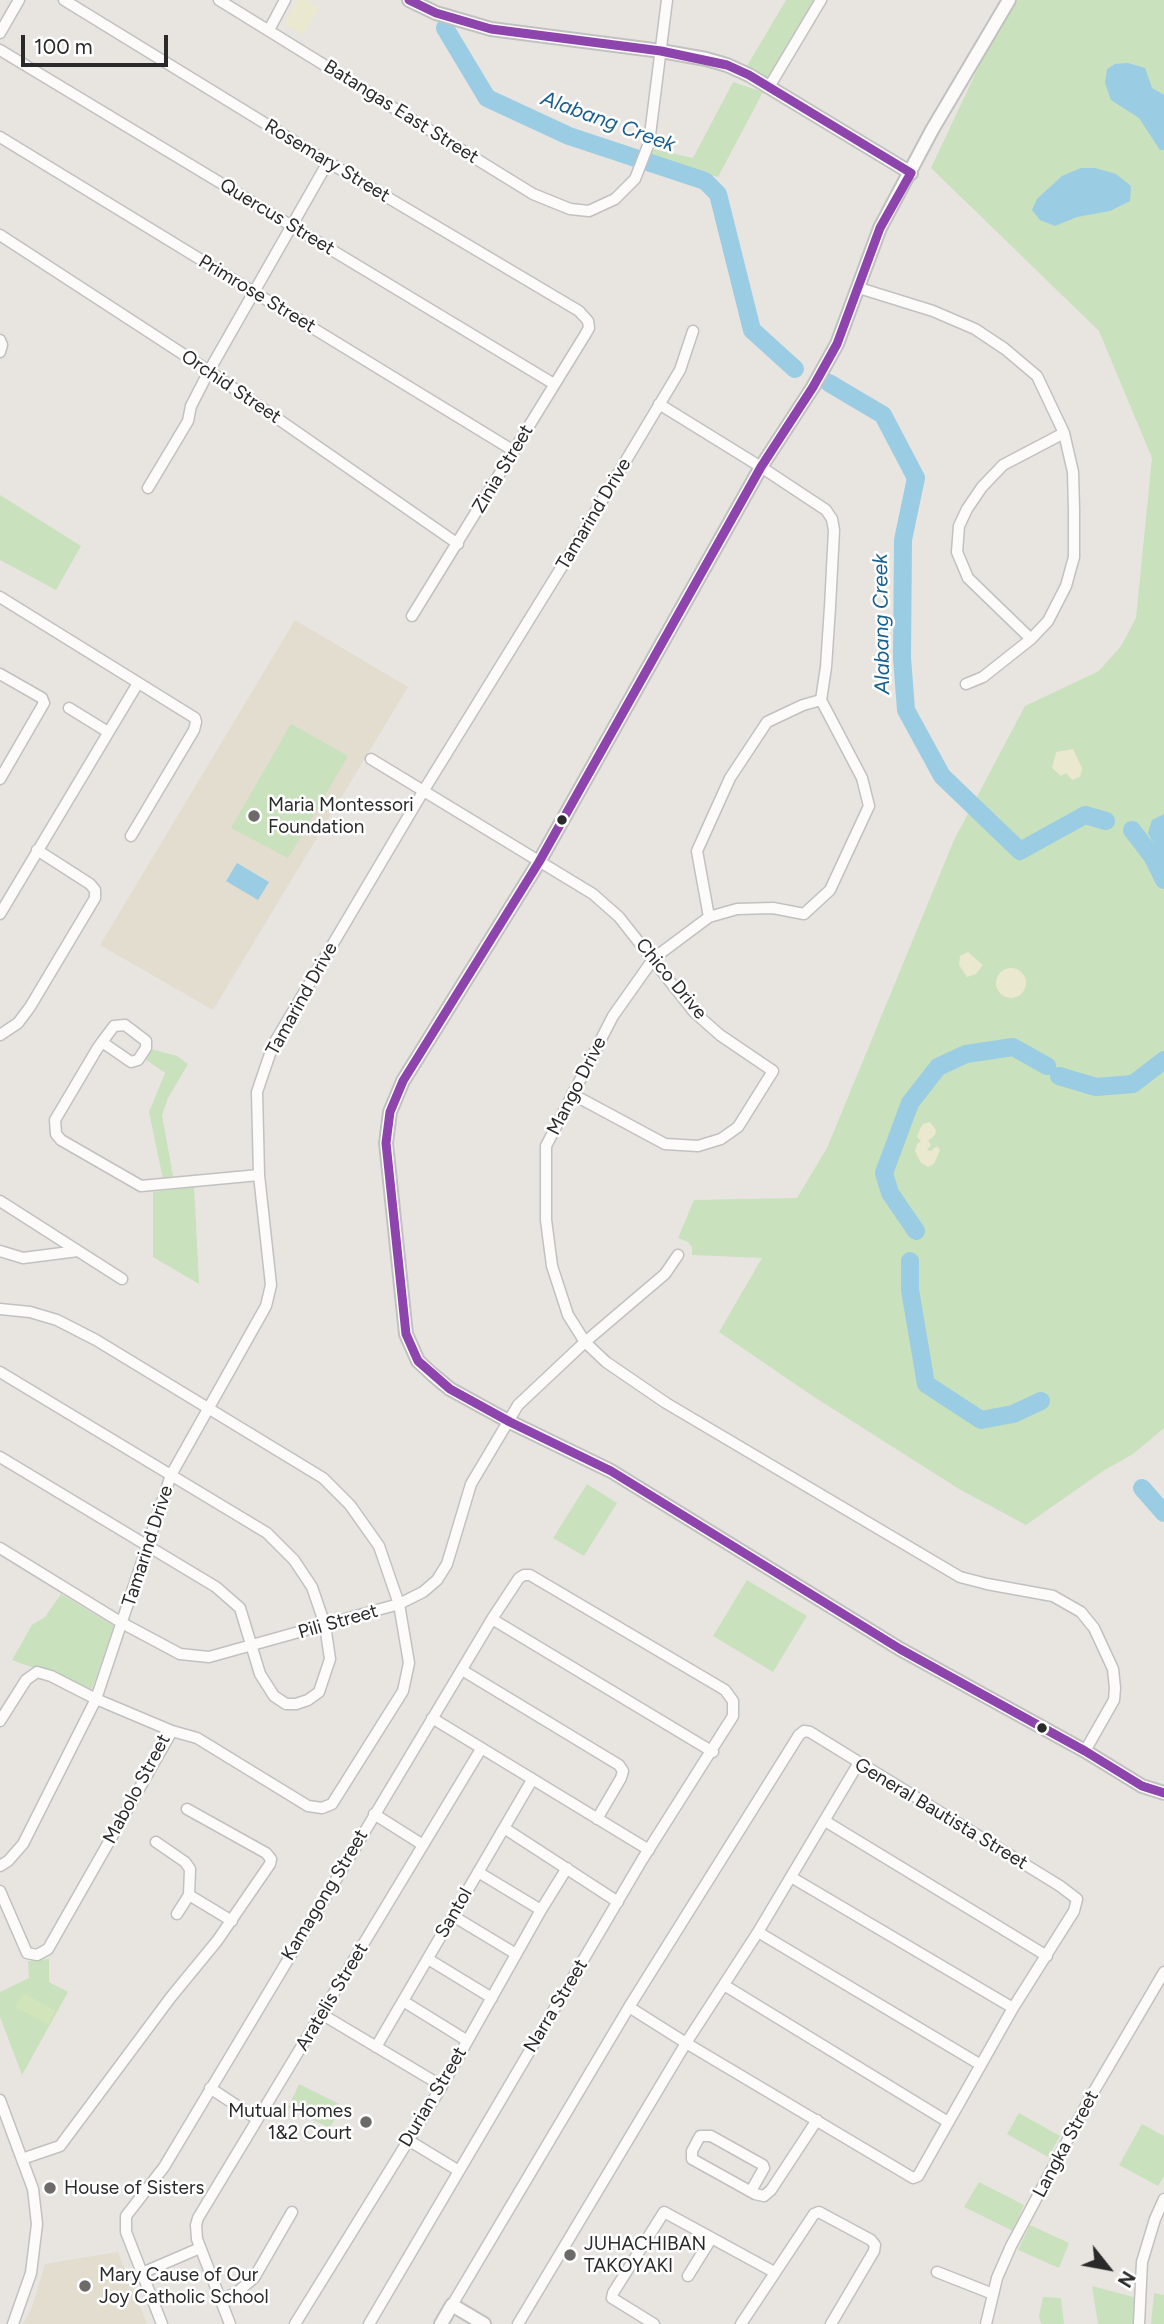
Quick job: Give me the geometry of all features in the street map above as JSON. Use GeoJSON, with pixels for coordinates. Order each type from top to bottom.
{"type":"FeatureCollection","features":[{"type":"Feature","properties":{"kind":"street"},"geometry":{"type":"LineString","coordinates":[[0,33],[19,0]]}},
{"type":"Feature","properties":{"kind":"street","name":"Rosemary Street"},"geometry":{"type":"LineString","coordinates":[[64,0],[328,162],[579,311],[589,321]]}},
{"type":"Feature","properties":{"kind":"street","name":"Batangas East Street"},"geometry":{"type":"LineString","coordinates":[[219,0],[533,194],[570,209],[589,211],[615,199],[635,179],[649,143],[661,51]]}},
{"type":"Feature","properties":{"kind":"street"},"geometry":{"type":"LineString","coordinates":[[269,30],[285,0]]}},
{"type":"Feature","properties":{"kind":"street"},"geometry":{"type":"LineString","coordinates":[[409,0],[447,17],[491,29],[661,51],[706,58],[727,65],[769,87],[860,145],[911,173]]}},
{"type":"Feature","properties":{"kind":"street"},"geometry":{"type":"LineString","coordinates":[[661,51],[667,0]]}},
{"type":"Feature","properties":{"kind":"street"},"geometry":{"type":"LineString","coordinates":[[769,87],[821,0]]}},
{"type":"Feature","properties":{"kind":"street"},"geometry":{"type":"LineString","coordinates":[[1009,0],[932,130],[880,228],[837,344],[813,387],[761,467],[539,862],[403,1081],[390,1112],[386,1143],[406,1334],[418,1361],[450,1389],[510,1422],[611,1471],[900,1649],[1085,1751],[1142,1786],[1164,1793]]}},
{"type":"Feature","properties":{"kind":"street","name":"Quercus Street"},"geometry":{"type":"LineString","coordinates":[[0,50],[554,384]]}},
{"type":"Feature","properties":{"kind":"street","name":"Primrose Street"},"geometry":{"type":"LineString","coordinates":[[0,137],[514,451]]}},
{"type":"Feature","properties":{"kind":"street"},"geometry":{"type":"LineString","coordinates":[[148,488],[188,421],[191,406],[209,371],[328,162]]}},
{"type":"Feature","properties":{"kind":"street","name":"Orchid Street"},"geometry":{"type":"LineString","coordinates":[[0,235],[209,371],[458,544]]}},
{"type":"Feature","properties":{"kind":"street"},"geometry":{"type":"LineString","coordinates":[[859,288],[933,311],[975,329],[1005,349],[1037,376],[1064,433],[1073,472],[1074,557],[1066,586],[1048,621],[1031,639],[984,677],[966,684]]}},
{"type":"Feature","properties":{"kind":"street","name":"Zinia Street"},"geometry":{"type":"LineString","coordinates":[[412,616],[585,335],[589,321]]}},
{"type":"Feature","properties":{"kind":"street","name":"Tamarind Drive"},"geometry":{"type":"LineString","coordinates":[[0,1866],[23,1844],[96,1699],[171,1475],[266,1306],[271,1286],[259,1175],[257,1092],[273,1045],[424,790],[680,370],[693,331]]}},
{"type":"Feature","properties":{"kind":"street"},"geometry":{"type":"LineString","coordinates":[[0,340],[0,352]]}},
{"type":"Feature","properties":{"kind":"street"},"geometry":{"type":"LineString","coordinates":[[659,404],[825,510],[832,519],[834,530],[830,619],[821,700],[803,705],[767,722],[730,778],[697,851],[709,918]]}},
{"type":"Feature","properties":{"kind":"street"},"geometry":{"type":"LineString","coordinates":[[1031,639],[968,578],[957,552],[959,526],[982,487],[1003,465],[1064,433]]}},
{"type":"Feature","properties":{"kind":"street"},"geometry":{"type":"LineString","coordinates":[[0,597],[192,715],[196,722],[194,730],[131,836]]}},
{"type":"Feature","properties":{"kind":"street"},"geometry":{"type":"LineString","coordinates":[[0,674],[42,698],[44,703],[0,779]]}},
{"type":"Feature","properties":{"kind":"street"},"geometry":{"type":"LineString","coordinates":[[0,914],[138,682]]}},
{"type":"Feature","properties":{"kind":"street","name":"Mango Drive"},"geometry":{"type":"LineString","coordinates":[[821,700],[862,778],[869,806],[830,890],[804,914],[773,908],[737,909],[709,918],[653,958],[613,1016],[546,1146],[546,1220],[552,1266],[568,1315],[585,1342],[606,1362],[666,1403],[960,1577],[1053,1595],[1081,1612],[1094,1628],[1113,1669],[1115,1688],[1114,1700],[1085,1751]]}},
{"type":"Feature","properties":{"kind":"street"},"geometry":{"type":"LineString","coordinates":[[69,708],[108,732]]}},
{"type":"Feature","properties":{"kind":"street","name":"Chico Drive"},"geometry":{"type":"LineString","coordinates":[[370,759],[593,894],[619,917],[694,1013],[773,1070],[738,1127],[721,1139],[698,1146],[666,1144],[572,1094]]}},
{"type":"Feature","properties":{"kind":"street"},"geometry":{"type":"LineString","coordinates":[[0,1035],[18,1023],[30,1007],[95,898],[95,890],[90,884],[37,850]]}},
{"type":"Feature","properties":{"kind":"street"},"geometry":{"type":"LineString","coordinates":[[102,1042],[131,1062],[138,1060],[146,1048],[146,1041],[121,1024],[114,1026],[102,1042],[55,1119],[56,1134],[61,1140],[141,1186],[259,1175]]}},
{"type":"Feature","properties":{"kind":"street"},"geometry":{"type":"LineString","coordinates":[[0,1201],[122,1279]]}},
{"type":"Feature","properties":{"kind":"street"},"geometry":{"type":"LineString","coordinates":[[0,1251],[23,1258],[58,1256],[78,1251]]}},
{"type":"Feature","properties":{"kind":"street"},"geometry":{"type":"LineString","coordinates":[[172,1731],[197,1738],[308,1805],[322,1808],[332,1804],[402,1691],[409,1663],[399,1604],[423,1592],[437,1580],[447,1563],[471,1484],[518,1405],[585,1342],[665,1274],[678,1255]]}},
{"type":"Feature","properties":{"kind":"street","name":"Pili Street"},"geometry":{"type":"LineString","coordinates":[[0,1309],[30,1312],[57,1320],[96,1340],[209,1406],[323,1478],[350,1505],[379,1546],[399,1604],[209,1657],[180,1654],[122,1623],[0,1548]]}},
{"type":"Feature","properties":{"kind":"street"},"geometry":{"type":"LineString","coordinates":[[0,1372],[267,1533],[294,1560],[312,1587],[326,1625],[330,1658],[319,1692],[296,1704],[286,1703],[275,1696],[260,1674],[240,1608],[216,1587],[0,1457]]}},
{"type":"Feature","properties":{"kind":"street","name":"Kamagong Street"},"geometry":{"type":"LineString","coordinates":[[142,2273],[126,2232],[126,2216],[163,2166],[515,1583],[524,1575],[535,1577],[725,1690]]}},
{"type":"Feature","properties":{"kind":"street"},"geometry":{"type":"LineString","coordinates":[[492,1619],[713,1752]]}},
{"type":"Feature","properties":{"kind":"street"},"geometry":{"type":"LineString","coordinates":[[462,1670],[619,1765],[623,1771],[621,1778],[597,1819]]}},
{"type":"Feature","properties":{"kind":"street","name":"Mabolo Street"},"geometry":{"type":"LineString","coordinates":[[0,1721],[26,1679],[37,1672],[172,1731],[48,1949],[37,1955],[27,1953],[0,1891]]}},
{"type":"Feature","properties":{"kind":"street","name":"Narra Street"},"geometry":{"type":"LineString","coordinates":[[369,2324],[649,1850],[713,1752],[733,1716],[733,1701],[725,1690]]}},
{"type":"Feature","properties":{"kind":"street"},"geometry":{"type":"LineString","coordinates":[[432,1718],[649,1850]]}},
{"type":"Feature","properties":{"kind":"street","name":"General Bautista Street"},"geometry":{"type":"LineString","coordinates":[[629,2007],[794,1741],[804,1731],[810,1732],[1077,1899],[1074,1911],[1047,1956]]}},
{"type":"Feature","properties":{"kind":"street","name":"Aratelis Street"},"geometry":{"type":"LineString","coordinates":[[200,2248],[195,2232],[198,2218],[323,2015],[481,1749]]}},
{"type":"Feature","properties":{"kind":"street"},"geometry":{"type":"LineString","coordinates":[[518,2324],[686,2043],[758,1933],[859,1763]]}},
{"type":"Feature","properties":{"kind":"street","name":"Santol"},"geometry":{"type":"LineString","coordinates":[[376,2047],[532,1780]]}},
{"type":"Feature","properties":{"kind":"street"},"geometry":{"type":"LineString","coordinates":[[22,2159],[60,2146],[171,1997],[232,1921],[270,1864],[271,1858],[266,1853],[187,1809]]}},
{"type":"Feature","properties":{"kind":"street"},"geometry":{"type":"LineString","coordinates":[[374,1814],[423,1845]]}},
{"type":"Feature","properties":{"kind":"street"},"geometry":{"type":"LineString","coordinates":[[441,2324],[629,2007],[913,2178],[918,2176],[1013,2008],[1047,1956],[825,1821]]}},
{"type":"Feature","properties":{"kind":"street"},"geometry":{"type":"LineString","coordinates":[[504,1828],[618,1902]]}},
{"type":"Feature","properties":{"kind":"street"},"geometry":{"type":"LineString","coordinates":[[156,1842],[185,1862],[190,1869],[189,1895],[177,1914]]}},
{"type":"Feature","properties":{"kind":"street","name":"Durian Street"},"geometry":{"type":"LineString","coordinates":[[295,2324],[442,2085],[567,1868]]}},
{"type":"Feature","properties":{"kind":"street"},"geometry":{"type":"LineString","coordinates":[[478,1871],[541,1910]]}},
{"type":"Feature","properties":{"kind":"street"},"geometry":{"type":"LineString","coordinates":[[791,1877],[1013,2008]]}},
{"type":"Feature","properties":{"kind":"street"},"geometry":{"type":"LineString","coordinates":[[189,1895],[232,1921]]}},
{"type":"Feature","properties":{"kind":"street"},"geometry":{"type":"LineString","coordinates":[[453,1916],[516,1954]]}},
{"type":"Feature","properties":{"kind":"street"},"geometry":{"type":"LineString","coordinates":[[758,1933],[981,2065]]}},
{"type":"Feature","properties":{"kind":"street"},"geometry":{"type":"LineString","coordinates":[[428,1959],[492,1998]]}},
{"type":"Feature","properties":{"kind":"street","name":"Langka Street"},"geometry":{"type":"LineString","coordinates":[[986,2324],[997,2278],[1011,2246],[1084,2109],[1164,1972]]}},
{"type":"Feature","properties":{"kind":"street"},"geometry":{"type":"LineString","coordinates":[[724,1985],[948,2122]]}},
{"type":"Feature","properties":{"kind":"street"},"geometry":{"type":"LineString","coordinates":[[403,2000],[466,2040]]}},
{"type":"Feature","properties":{"kind":"street"},"geometry":{"type":"LineString","coordinates":[[323,2015],[442,2085]]}},
{"type":"Feature","properties":{"kind":"street"},"geometry":{"type":"LineString","coordinates":[[210,2088],[257,2119]]}},
{"type":"Feature","properties":{"kind":"street"},"geometry":{"type":"LineString","coordinates":[[0,2100],[33,2189],[37,2224],[31,2273],[13,2324]]}},
{"type":"Feature","properties":{"kind":"street"},"geometry":{"type":"LineString","coordinates":[[751,2192],[763,2165],[711,2136],[701,2136],[692,2151],[692,2159],[751,2192],[762,2196],[769,2192],[817,2120]]}},
{"type":"Feature","properties":{"kind":"street"},"geometry":{"type":"LineString","coordinates":[[408,2140],[459,2171]]}},
{"type":"Feature","properties":{"kind":"street"},"geometry":{"type":"LineString","coordinates":[[1139,2324],[1142,2262],[1164,2199]]}},
{"type":"Feature","properties":{"kind":"street"},"geometry":{"type":"LineString","coordinates":[[221,2299],[236,2293],[254,2278],[292,2212]]}},
{"type":"Feature","properties":{"kind":"street"},"geometry":{"type":"LineString","coordinates":[[654,2324],[612,2298],[664,2212],[774,2272]]}},
{"type":"Feature","properties":{"kind":"street"},"geometry":{"type":"LineString","coordinates":[[741,2324],[814,2214],[819,2212],[872,2240],[875,2245],[831,2324]]}},
{"type":"Feature","properties":{"kind":"street"},"geometry":{"type":"LineString","coordinates":[[688,2276],[711,2239]]}},
{"type":"Feature","properties":{"kind":"street"},"geometry":{"type":"LineString","coordinates":[[162,2324],[142,2273],[200,2248],[230,2324]]}},
{"type":"Feature","properties":{"kind":"street"},"geometry":{"type":"LineString","coordinates":[[937,2272],[993,2294]]}},
{"type":"Feature","properties":{"kind":"street"},"geometry":{"type":"LineString","coordinates":[[452,2305],[484,2324]]}},
{"type":"Feature","properties":{"kind":"shaded area","name":"Maria Montessori Foundation"},"geometry":{"type":"Polygon","coordinates":[[[295,620],[408,687],[213,1010],[100,945],[295,620]]]}},
{"type":"Feature","properties":{"kind":"shaded area","name":"Mary Cause of Our Joy Catholic School"},"geometry":{"type":"Polygon","coordinates":[[[118,2252],[147,2324],[23,2324],[32,2307],[45,2264],[118,2252]]]}},
{"type":"Feature","properties":{"kind":"green space"},"geometry":{"type":"Polygon","coordinates":[[[786,0],[815,0],[768,80],[747,66],[786,0]]]}},
{"type":"Feature","properties":{"kind":"green space"},"geometry":{"type":"Polygon","coordinates":[[[1018,0],[1164,0],[1164,1428],[1133,1454],[1103,1471],[1026,1525],[959,1489],[811,1395],[719,1332],[762,1258],[692,1255],[692,1247],[688,1242],[678,1238],[694,1200],[797,1198],[827,1148],[954,840],[1025,706],[1099,671],[1121,646],[1136,618],[1152,458],[1099,331],[931,168],[986,51],[1018,0]]]}},
{"type":"Feature","properties":{"kind":"green space"},"geometry":{"type":"Polygon","coordinates":[[[733,82],[763,92],[718,177],[650,160],[653,149],[693,158],[733,82]]]}},
{"type":"Feature","properties":{"kind":"green space"},"geometry":{"type":"Polygon","coordinates":[[[0,495],[81,546],[56,590],[0,560],[0,495]]]}},
{"type":"Feature","properties":{"kind":"green space"},"geometry":{"type":"Polygon","coordinates":[[[291,724],[348,756],[288,858],[231,828],[291,724]]]}},
{"type":"Feature","properties":{"kind":"green space"},"geometry":{"type":"Polygon","coordinates":[[[151,1049],[177,1056],[188,1064],[168,1098],[162,1115],[173,1176],[163,1179],[149,1112],[165,1073],[145,1059],[151,1049]]]}},
{"type":"Feature","properties":{"kind":"green space"},"geometry":{"type":"Polygon","coordinates":[[[194,1187],[199,1284],[153,1257],[153,1192],[194,1187]]]}},
{"type":"Feature","properties":{"kind":"green space"},"geometry":{"type":"Polygon","coordinates":[[[587,1484],[617,1503],[584,1556],[553,1538],[587,1484]]]}},
{"type":"Feature","properties":{"kind":"green space"},"geometry":{"type":"Polygon","coordinates":[[[747,1580],[807,1616],[773,1672],[713,1636],[747,1580]]]}},
{"type":"Feature","properties":{"kind":"green space"},"geometry":{"type":"Polygon","coordinates":[[[61,1594],[114,1626],[92,1689],[12,1660],[32,1625],[45,1617],[61,1594]]]}},
{"type":"Feature","properties":{"kind":"green space"},"geometry":{"type":"Polygon","coordinates":[[[49,1959],[49,1982],[68,1992],[22,2075],[0,2017],[0,1992],[29,1978],[28,1961],[49,1959]]]}},
{"type":"Feature","properties":{"kind":"green space"},"geometry":{"type":"Polygon","coordinates":[[[24,1993],[55,2011],[48,2025],[16,2007],[24,1993]]]}},
{"type":"Feature","properties":{"kind":"green space"},"geometry":{"type":"Polygon","coordinates":[[[299,2084],[341,2105],[330,2128],[288,2108],[299,2084]]]}},
{"type":"Feature","properties":{"kind":"green space"},"geometry":{"type":"Polygon","coordinates":[[[1019,2113],[1060,2136],[1048,2157],[1007,2134],[1019,2113]]]}},
{"type":"Feature","properties":{"kind":"green space"},"geometry":{"type":"Polygon","coordinates":[[[1142,2124],[1164,2136],[1164,2176],[1158,2186],[1119,2165],[1142,2124]]]}},
{"type":"Feature","properties":{"kind":"green space"},"geometry":{"type":"Polygon","coordinates":[[[979,2182],[1024,2205],[1013,2231],[964,2207],[979,2182]]]}},
{"type":"Feature","properties":{"kind":"green space"},"geometry":{"type":"Polygon","coordinates":[[[1030,2225],[1069,2243],[1059,2268],[1018,2250],[1030,2225]]]}},
{"type":"Feature","properties":{"kind":"green space"},"geometry":{"type":"Polygon","coordinates":[[[1092,2286],[1137,2298],[1136,2324],[1098,2324],[1092,2286]]]}},
{"type":"Feature","properties":{"kind":"green space"},"geometry":{"type":"Polygon","coordinates":[[[1154,2293],[1164,2295],[1164,2324],[1151,2324],[1154,2293]]]}},
{"type":"Feature","properties":{"kind":"green space"},"geometry":{"type":"Polygon","coordinates":[[[1043,2297],[1061,2298],[1064,2324],[1041,2324],[1039,2316],[1043,2297]]]}},
{"type":"Feature","properties":{"kind":"sand"},"geometry":{"type":"Polygon","coordinates":[[[298,0],[306,0],[319,8],[303,35],[284,23],[298,0]]]}},
{"type":"Feature","properties":{"kind":"sand"},"geometry":{"type":"Polygon","coordinates":[[[1073,749],[1082,768],[1080,777],[1072,780],[1066,773],[1061,776],[1052,768],[1056,752],[1073,749]]]}},
{"type":"Feature","properties":{"kind":"sand"},"geometry":{"type":"Polygon","coordinates":[[[968,952],[983,965],[976,974],[967,977],[959,965],[960,956],[968,952]]]}},
{"type":"Feature","properties":{"kind":"sand"},"geometry":{"type":"Polygon","coordinates":[[[1011,968],[1022,972],[1026,983],[1022,994],[1011,998],[1000,994],[996,983],[1000,972],[1011,968]]]}},
{"type":"Feature","properties":{"kind":"sand"},"geometry":{"type":"Polygon","coordinates":[[[930,1122],[936,1130],[935,1135],[928,1141],[931,1145],[927,1150],[931,1151],[937,1146],[940,1150],[934,1164],[928,1167],[921,1163],[915,1151],[921,1141],[917,1137],[920,1129],[923,1124],[930,1122]]]}},
{"type":"Feature","properties":{"kind":"water"},"geometry":{"type":"Polygon","coordinates":[[[1128,63],[1145,68],[1152,88],[1164,95],[1164,150],[1160,150],[1139,118],[1111,100],[1105,83],[1107,69],[1115,64],[1128,63]]]}},
{"type":"Feature","properties":{"kind":"water"},"geometry":{"type":"Polygon","coordinates":[[[1081,168],[1095,168],[1116,174],[1131,186],[1130,201],[1110,211],[1077,217],[1055,226],[1040,220],[1032,210],[1037,199],[1062,176],[1081,168]]]}},
{"type":"Feature","properties":{"kind":"water"},"geometry":{"type":"Polygon","coordinates":[[[1164,814],[1164,863],[1148,833],[1152,820],[1164,814]]]}},
{"type":"Feature","properties":{"kind":"water"},"geometry":{"type":"Polygon","coordinates":[[[237,863],[269,882],[258,900],[226,881],[237,863]]]}},
{"type":"Feature","properties":{"kind":"waterway","name":"Alabang Creek"},"geometry":{"type":"LineString","coordinates":[[445,28],[487,98],[569,136],[705,181],[718,194],[752,330],[795,369]]}},
{"type":"Feature","properties":{"kind":"waterway","name":"Alabang Creek"},"geometry":{"type":"LineString","coordinates":[[829,383],[883,415],[916,478],[903,540],[902,658],[906,710],[942,776],[1020,851],[1085,815],[1106,821]]}},
{"type":"Feature","properties":{"kind":"waterway","name":"Alabang Creek"},"geometry":{"type":"LineString","coordinates":[[1132,830],[1152,856],[1164,880]]}},
{"type":"Feature","properties":{"kind":"waterway","name":"Alabang Creek"},"geometry":{"type":"LineString","coordinates":[[916,1231],[890,1193],[884,1173],[910,1103],[938,1067],[966,1054],[1013,1047],[1047,1066]]}},
{"type":"Feature","properties":{"kind":"waterway","name":"Alabang Creek"},"geometry":{"type":"LineString","coordinates":[[1059,1076],[1096,1087],[1133,1084],[1164,1060]]}},
{"type":"Feature","properties":{"kind":"waterway","name":"Alabang Creek"},"geometry":{"type":"LineString","coordinates":[[910,1261],[910,1290],[926,1384],[981,1420],[1013,1414],[1041,1401]]}},
{"type":"Feature","properties":{"kind":"waterway","name":"Alabang Creek"},"geometry":{"type":"LineString","coordinates":[[1142,1488],[1164,1513]]}},
{"type":"Feature","properties":{"kind":"transit line"},"geometry":{"type":"LineString","coordinates":[[409,0],[436,13],[491,29],[661,51],[727,65],[749,75],[911,173],[880,228],[837,344],[813,387],[761,467],[539,862],[403,1081],[390,1112],[386,1143],[406,1334],[418,1361],[450,1389],[510,1422],[611,1471],[900,1649],[1085,1751],[1142,1786],[1164,1793]]}},
{"type":"Feature","properties":{"kind":"place","name":"Maria Montessori Foundation"},"geometry":{"type":"Point","coordinates":[254,816]}},
{"type":"Feature","properties":{"kind":"place","name":"Mutual Homes 1&2 Court"},"geometry":{"type":"Point","coordinates":[366,2122]}},
{"type":"Feature","properties":{"kind":"place","name":"House of Sisters"},"geometry":{"type":"Point","coordinates":[50,2188]}},
{"type":"Feature","properties":{"kind":"place","name":"JUHACHIBAN TAKOYAKI"},"geometry":{"type":"Point","coordinates":[570,2255]}},
{"type":"Feature","properties":{"kind":"place","name":"Mary Cause of Our Joy Catholic School"},"geometry":{"type":"Point","coordinates":[85,2286]}}]}
